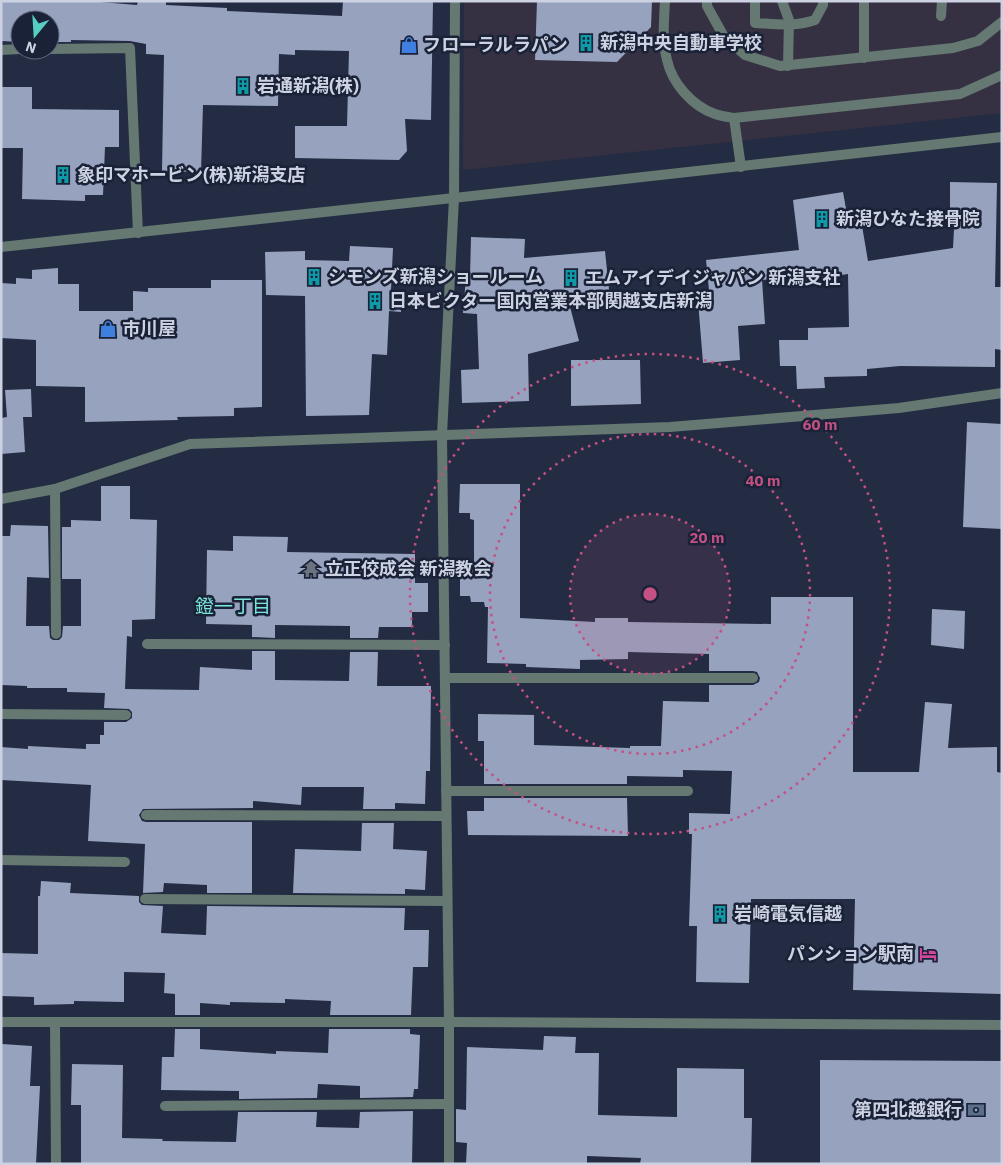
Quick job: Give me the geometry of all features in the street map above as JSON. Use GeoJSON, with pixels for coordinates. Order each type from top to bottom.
{"type":"FeatureCollection","features":[{"type":"Feature","properties":{"kind":"street"},"geometry":{"type":"LineString","coordinates":[[448,1164],[449,1022],[442,435],[454,198],[455,1]]}},
{"type":"Feature","properties":{"kind":"street"},"geometry":{"type":"LineString","coordinates":[[664,1],[664,40],[667,62],[679,86],[692,100],[714,114],[734,118],[960,94],[1002,75]]}},
{"type":"Feature","properties":{"kind":"street"},"geometry":{"type":"LineString","coordinates":[[707,1],[723,35],[745,55],[780,66],[953,48],[978,41],[1002,22]]}},
{"type":"Feature","properties":{"kind":"street"},"geometry":{"type":"LineString","coordinates":[[755,1],[755,23],[789,25],[804,25],[816,20],[824,5],[824,1]]}},
{"type":"Feature","properties":{"kind":"street"},"geometry":{"type":"LineString","coordinates":[[782,1],[789,20],[788,66]]}},
{"type":"Feature","properties":{"kind":"street"},"geometry":{"type":"LineString","coordinates":[[864,1],[864,58]]}},
{"type":"Feature","properties":{"kind":"street"},"geometry":{"type":"LineString","coordinates":[[941,16],[942,1]]}},
{"type":"Feature","properties":{"kind":"street"},"geometry":{"type":"LineString","coordinates":[[60,49],[130,48],[138,232]]}},
{"type":"Feature","properties":{"kind":"street"},"geometry":{"type":"LineString","coordinates":[[734,118],[740,167]]}},
{"type":"Feature","properties":{"kind":"street"},"geometry":{"type":"LineString","coordinates":[[1,247],[534,190],[1002,137]]}},
{"type":"Feature","properties":{"kind":"street"},"geometry":{"type":"LineString","coordinates":[[1,498],[56,489],[190,444],[670,427],[899,408],[1002,393]]}},
{"type":"Feature","properties":{"kind":"street"},"geometry":{"type":"LineString","coordinates":[[56,489],[56,634]]}},
{"type":"Feature","properties":{"kind":"street"},"geometry":{"type":"LineString","coordinates":[[147,644],[445,645]]}},
{"type":"Feature","properties":{"kind":"street"},"geometry":{"type":"LineString","coordinates":[[445,678],[754,678]]}},
{"type":"Feature","properties":{"kind":"street"},"geometry":{"type":"LineString","coordinates":[[1,714],[126,715]]}},
{"type":"Feature","properties":{"kind":"street"},"geometry":{"type":"LineString","coordinates":[[446,791],[688,791]]}},
{"type":"Feature","properties":{"kind":"street"},"geometry":{"type":"LineString","coordinates":[[146,815],[446,816]]}},
{"type":"Feature","properties":{"kind":"street"},"geometry":{"type":"LineString","coordinates":[[1,860],[125,862]]}},
{"type":"Feature","properties":{"kind":"street"},"geometry":{"type":"LineString","coordinates":[[144,899],[447,900]]}},
{"type":"Feature","properties":{"kind":"street"},"geometry":{"type":"LineString","coordinates":[[1,1022],[1002,1024]]}},
{"type":"Feature","properties":{"kind":"street"},"geometry":{"type":"LineString","coordinates":[[56,1022],[56,1164]]}},
{"type":"Feature","properties":{"kind":"street"},"geometry":{"type":"LineString","coordinates":[[165,1106],[448,1104]]}},
{"type":"Feature","properties":{"kind":"shaded area","name":"新潟中央自動車学校"},"geometry":{"type":"Polygon","coordinates":[[[464,1],[1002,1],[1002,113],[463,170],[464,1]]]}},
{"type":"Feature","properties":{"kind":"building"},"geometry":{"type":"Polygon","coordinates":[[[1,1],[88,1],[137,5],[138,1],[166,1],[166,5],[227,8],[227,11],[342,16],[343,1],[433,1],[431,120],[405,119],[407,151],[399,160],[295,158],[295,126],[347,126],[349,51],[295,50],[295,55],[279,54],[278,106],[203,105],[201,172],[162,171],[164,55],[146,54],[146,44],[130,41],[71,40],[71,42],[60,42],[60,10],[10,10],[10,41],[1,41],[1,1]]]}},
{"type":"Feature","properties":{"kind":"building","name":"新潟中央自動車学校"},"geometry":{"type":"Polygon","coordinates":[[[537,1],[652,1],[651,27],[617,62],[535,60],[537,1]]]}},
{"type":"Feature","properties":{"kind":"building"},"geometry":{"type":"Polygon","coordinates":[[[1,87],[32,87],[32,109],[119,110],[119,147],[105,147],[103,195],[85,195],[85,201],[22,199],[23,148],[1,148],[1,87]]]}},
{"type":"Feature","properties":{"kind":"building"},"geometry":{"type":"Polygon","coordinates":[[[950,182],[997,183],[995,287],[1002,287],[1002,350],[995,349],[995,367],[900,366],[867,369],[867,376],[824,377],[825,388],[797,389],[796,366],[780,366],[779,340],[808,340],[808,328],[849,327],[848,274],[803,281],[802,276],[762,280],[765,324],[738,326],[740,360],[703,363],[698,301],[710,300],[706,260],[799,250],[793,200],[843,192],[848,220],[848,215],[860,214],[868,261],[953,248],[955,211],[950,210],[950,182]]]}},
{"type":"Feature","properties":{"kind":"building"},"geometry":{"type":"Polygon","coordinates":[[[471,237],[525,239],[524,258],[605,251],[610,299],[569,303],[579,341],[528,354],[529,401],[462,403],[461,370],[479,369],[477,314],[463,313],[466,277],[470,277],[471,237]]]}},
{"type":"Feature","properties":{"kind":"building"},"geometry":{"type":"Polygon","coordinates":[[[350,246],[393,248],[391,290],[402,290],[401,312],[389,311],[387,355],[372,354],[369,415],[306,416],[305,296],[266,295],[265,252],[305,251],[305,260],[349,261],[350,246]]]}},
{"type":"Feature","properties":{"kind":"building"},"geometry":{"type":"Polygon","coordinates":[[[58,268],[58,284],[79,284],[79,311],[133,311],[133,291],[148,292],[148,288],[211,288],[211,280],[262,280],[262,407],[234,408],[234,416],[177,417],[178,420],[85,422],[85,387],[36,386],[36,340],[1,338],[1,283],[16,284],[16,278],[32,279],[32,270],[58,268]]]}},
{"type":"Feature","properties":{"kind":"building"},"geometry":{"type":"Polygon","coordinates":[[[571,360],[640,360],[641,404],[571,406],[571,360]]]}},
{"type":"Feature","properties":{"kind":"building"},"geometry":{"type":"Polygon","coordinates":[[[31,389],[32,417],[23,417],[25,452],[1,454],[1,418],[7,417],[5,390],[31,389]]]}},
{"type":"Feature","properties":{"kind":"building"},"geometry":{"type":"Polygon","coordinates":[[[967,422],[1002,424],[1002,529],[963,527],[967,422]]]}},
{"type":"Feature","properties":{"kind":"building"},"geometry":{"type":"Polygon","coordinates":[[[460,484],[520,484],[520,618],[595,622],[595,618],[628,618],[628,622],[771,624],[771,597],[853,597],[853,772],[919,772],[925,702],[952,704],[948,748],[997,747],[997,772],[1002,773],[1002,994],[853,990],[855,899],[751,899],[749,983],[696,982],[697,926],[689,926],[692,834],[689,834],[689,813],[730,814],[732,771],[683,770],[683,777],[627,776],[627,784],[484,784],[484,741],[478,741],[478,714],[534,715],[534,745],[630,748],[630,746],[661,746],[663,701],[709,702],[709,685],[753,685],[759,682],[760,678],[757,672],[753,671],[709,671],[709,654],[628,652],[628,659],[580,660],[580,669],[526,667],[526,664],[487,663],[488,607],[485,607],[484,602],[471,602],[470,596],[460,596],[460,573],[470,573],[470,565],[474,565],[474,520],[470,519],[470,513],[459,513],[460,484]]]}},
{"type":"Feature","properties":{"kind":"building"},"geometry":{"type":"Polygon","coordinates":[[[101,486],[130,486],[130,519],[157,520],[155,619],[132,620],[132,637],[127,636],[125,689],[199,690],[200,667],[252,670],[252,651],[275,651],[275,680],[349,681],[350,652],[378,652],[377,686],[431,686],[430,771],[426,771],[425,804],[395,803],[395,809],[363,809],[364,787],[302,787],[301,805],[253,801],[253,808],[143,809],[139,815],[142,821],[146,822],[252,822],[252,893],[207,893],[207,885],[164,883],[163,892],[143,893],[145,844],[88,841],[91,785],[1,780],[1,747],[28,749],[28,746],[86,749],[86,744],[100,744],[100,735],[104,735],[104,722],[126,722],[132,718],[132,712],[129,709],[104,708],[105,693],[67,692],[67,688],[27,688],[27,686],[1,685],[1,536],[10,536],[11,525],[48,526],[49,578],[27,577],[26,626],[49,626],[50,638],[59,640],[62,637],[63,626],[81,626],[81,579],[62,579],[62,527],[71,527],[71,520],[101,521],[101,486]]]}},
{"type":"Feature","properties":{"kind":"building","name":"立正佼成会 新潟教会"},"geometry":{"type":"Polygon","coordinates":[[[233,536],[288,537],[287,552],[415,554],[415,583],[428,583],[428,612],[412,612],[412,627],[379,627],[378,638],[350,638],[350,626],[275,625],[275,638],[252,637],[252,625],[206,624],[207,550],[233,551],[233,536]]]}},
{"type":"Feature","properties":{"kind":"building"},"geometry":{"type":"Polygon","coordinates":[[[932,609],[965,611],[964,649],[931,645],[932,609]]]}},
{"type":"Feature","properties":{"kind":"building"},"geometry":{"type":"Polygon","coordinates":[[[484,798],[627,798],[628,836],[468,835],[467,811],[484,811],[484,798]]]}},
{"type":"Feature","properties":{"kind":"building"},"geometry":{"type":"Polygon","coordinates":[[[362,823],[394,823],[393,849],[427,851],[425,890],[405,889],[405,894],[293,893],[295,849],[361,851],[362,823]]]}},
{"type":"Feature","properties":{"kind":"building"},"geometry":{"type":"Polygon","coordinates":[[[41,881],[71,883],[70,893],[139,896],[139,902],[142,905],[163,906],[161,933],[206,935],[207,906],[405,908],[404,930],[429,930],[428,967],[413,967],[411,1015],[330,1015],[331,1001],[285,999],[285,1003],[230,1002],[230,1005],[200,1003],[200,1015],[175,1015],[175,994],[164,993],[165,973],[124,972],[124,1002],[74,1001],[74,1004],[34,1005],[34,997],[1,996],[1,953],[38,954],[38,896],[40,896],[41,881]]]}},
{"type":"Feature","properties":{"kind":"building"},"geometry":{"type":"Polygon","coordinates":[[[175,1029],[200,1029],[200,1049],[276,1054],[276,1051],[328,1053],[329,1029],[410,1029],[410,1034],[420,1035],[418,1089],[414,1089],[413,1097],[360,1098],[360,1086],[318,1084],[317,1098],[239,1099],[239,1091],[161,1090],[162,1057],[174,1057],[175,1029]]]}},
{"type":"Feature","properties":{"kind":"building"},"geometry":{"type":"Polygon","coordinates":[[[544,1036],[576,1037],[575,1053],[599,1053],[598,1115],[677,1117],[677,1068],[744,1069],[744,1118],[752,1118],[751,1164],[640,1164],[641,1158],[587,1156],[587,1164],[466,1164],[467,1143],[456,1142],[456,1109],[466,1110],[467,1047],[543,1050],[544,1036]]]}},
{"type":"Feature","properties":{"kind":"building"},"geometry":{"type":"Polygon","coordinates":[[[2,1044],[32,1046],[30,1086],[40,1086],[36,1164],[1,1164],[2,1044]]]}},
{"type":"Feature","properties":{"kind":"building"},"geometry":{"type":"Polygon","coordinates":[[[820,1060],[1002,1061],[1002,1164],[820,1164],[820,1060]]]}},
{"type":"Feature","properties":{"kind":"building"},"geometry":{"type":"Polygon","coordinates":[[[72,1064],[123,1065],[122,1138],[163,1139],[162,1141],[236,1142],[238,1112],[317,1112],[316,1127],[359,1128],[360,1112],[413,1111],[412,1164],[81,1164],[81,1105],[71,1105],[72,1064]]]}},
{"type":"Feature","properties":{"kind":"place","name":"新潟中央自動車学校"},"geometry":{"type":"Point","coordinates":[586,43]}},
{"type":"Feature","properties":{"kind":"place","name":"フローラルラパン"},"geometry":{"type":"Point","coordinates":[409,45]}},
{"type":"Feature","properties":{"kind":"place","name":"岩通新潟(株)"},"geometry":{"type":"Point","coordinates":[243,86]}},
{"type":"Feature","properties":{"kind":"place","name":"象印マホービン(株)新潟支店"},"geometry":{"type":"Point","coordinates":[63,175]}},
{"type":"Feature","properties":{"kind":"place","name":"新潟ひなた接骨院"},"geometry":{"type":"Point","coordinates":[822,219]}},
{"type":"Feature","properties":{"kind":"place","name":"シモンズ新潟ショールーム"},"geometry":{"type":"Point","coordinates":[314,277]}},
{"type":"Feature","properties":{"kind":"place","name":"エムアイデイジャパン 新潟支社"},"geometry":{"type":"Point","coordinates":[571,278]}},
{"type":"Feature","properties":{"kind":"place","name":"日本ビクター国内営業本部関越支店新潟"},"geometry":{"type":"Point","coordinates":[375,301]}},
{"type":"Feature","properties":{"kind":"place","name":"市川屋"},"geometry":{"type":"Point","coordinates":[108,329]}},
{"type":"Feature","properties":{"kind":"place","name":"立正佼成会 新潟教会"},"geometry":{"type":"Point","coordinates":[311,569]}},
{"type":"Feature","properties":{"kind":"place","name":"岩崎電気信越"},"geometry":{"type":"Point","coordinates":[720,914]}},
{"type":"Feature","properties":{"kind":"place","name":"パンション駅南"},"geometry":{"type":"Point","coordinates":[928,954]}},
{"type":"Feature","properties":{"kind":"place","name":"第四北越銀行"},"geometry":{"type":"Point","coordinates":[976,1110]}},
{"type":"Feature","properties":{"kind":"district","name":"鐙一丁目"},"geometry":{"type":"Point","coordinates":[233,606]}}]}
